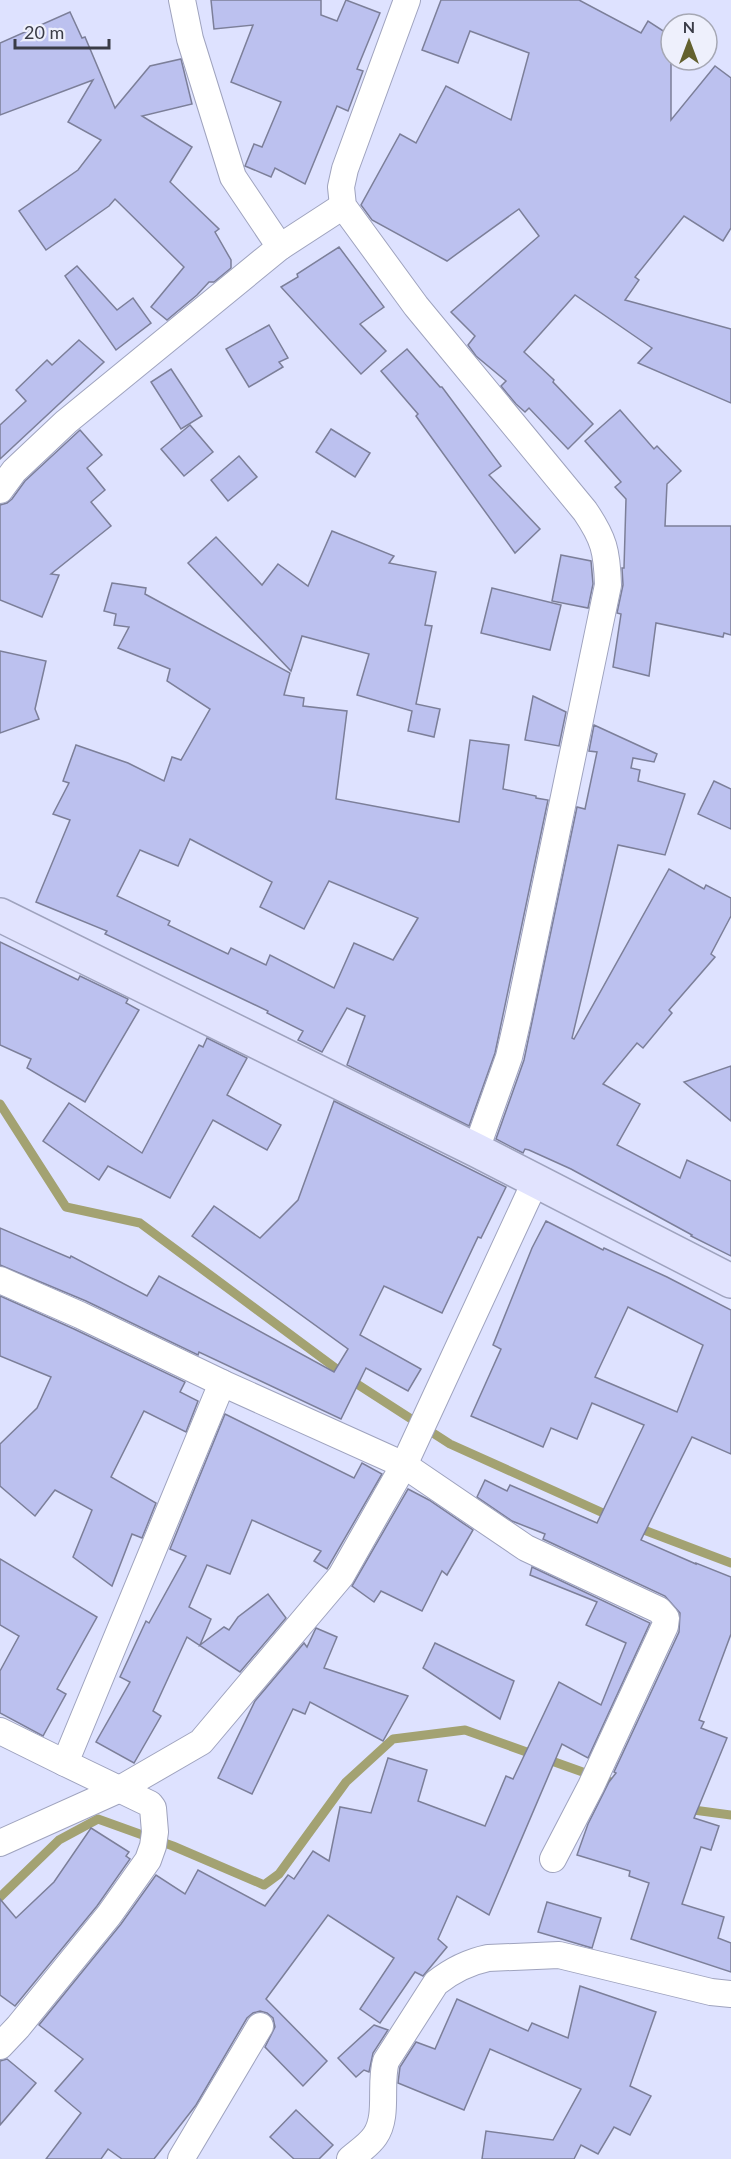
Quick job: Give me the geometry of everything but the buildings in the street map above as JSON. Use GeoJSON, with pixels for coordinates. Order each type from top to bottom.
{"type":"FeatureCollection","features":[{"type":"Feature","properties":{"kind":"street"},"geometry":{"type":"LineString","coordinates":[[182,0],[190,39],[233,177],[280,247]]}},
{"type":"Feature","properties":{"kind":"street"},"geometry":{"type":"LineString","coordinates":[[407,0],[345,169],[342,187],[343,206],[416,306],[585,511],[599,532],[607,556],[608,585],[518,1018],[509,1057],[477,1150]]}},
{"type":"Feature","properties":{"kind":"street"},"geometry":{"type":"LineString","coordinates":[[0,490],[14,471],[66,423],[280,247],[343,206]]}},
{"type":"Feature","properties":{"kind":"street"},"geometry":{"type":"LineString","coordinates":[[0,915],[477,1150],[535,1182],[731,1281]]}},
{"type":"Feature","properties":{"kind":"street"},"geometry":{"type":"LineString","coordinates":[[0,1843],[118,1790],[201,1742],[341,1576],[408,1456],[535,1182]]}},
{"type":"Feature","properties":{"kind":"street"},"geometry":{"type":"LineString","coordinates":[[0,1280],[80,1315],[222,1383],[408,1456],[526,1548],[659,1610],[666,1618],[665,1626],[594,1778],[553,1859]]}},
{"type":"Feature","properties":{"kind":"street"},"geometry":{"type":"LineString","coordinates":[[65,1763],[222,1383]]}},
{"type":"Feature","properties":{"kind":"street"},"geometry":{"type":"LineString","coordinates":[[0,1731],[153,1808],[154,1839],[148,1860],[109,1915],[0,2046]]}},
{"type":"Feature","properties":{"kind":"street"},"geometry":{"type":"LineString","coordinates":[[350,2159],[375,2136],[381,2121],[383,2071],[387,2061],[436,1983],[446,1974],[488,1958],[559,1955],[711,1992],[731,1994]]}},
{"type":"Feature","properties":{"kind":"street"},"geometry":{"type":"LineString","coordinates":[[181,2159],[260,2026]]}},
{"type":"Feature","properties":{"kind":"waterway"},"geometry":{"type":"LineString","coordinates":[[0,1104],[66,1207],[140,1223],[357,1384],[450,1444],[612,1517]]}},
{"type":"Feature","properties":{"kind":"waterway"},"geometry":{"type":"LineString","coordinates":[[636,1527],[731,1563]]}},
{"type":"Feature","properties":{"kind":"waterway"},"geometry":{"type":"LineString","coordinates":[[0,1897],[59,1840],[98,1819],[173,1846],[264,1885],[279,1874],[346,1782],[393,1739],[465,1730],[619,1785]]}},
{"type":"Feature","properties":{"kind":"waterway"},"geometry":{"type":"LineString","coordinates":[[686,1809],[731,1815]]}}]}
